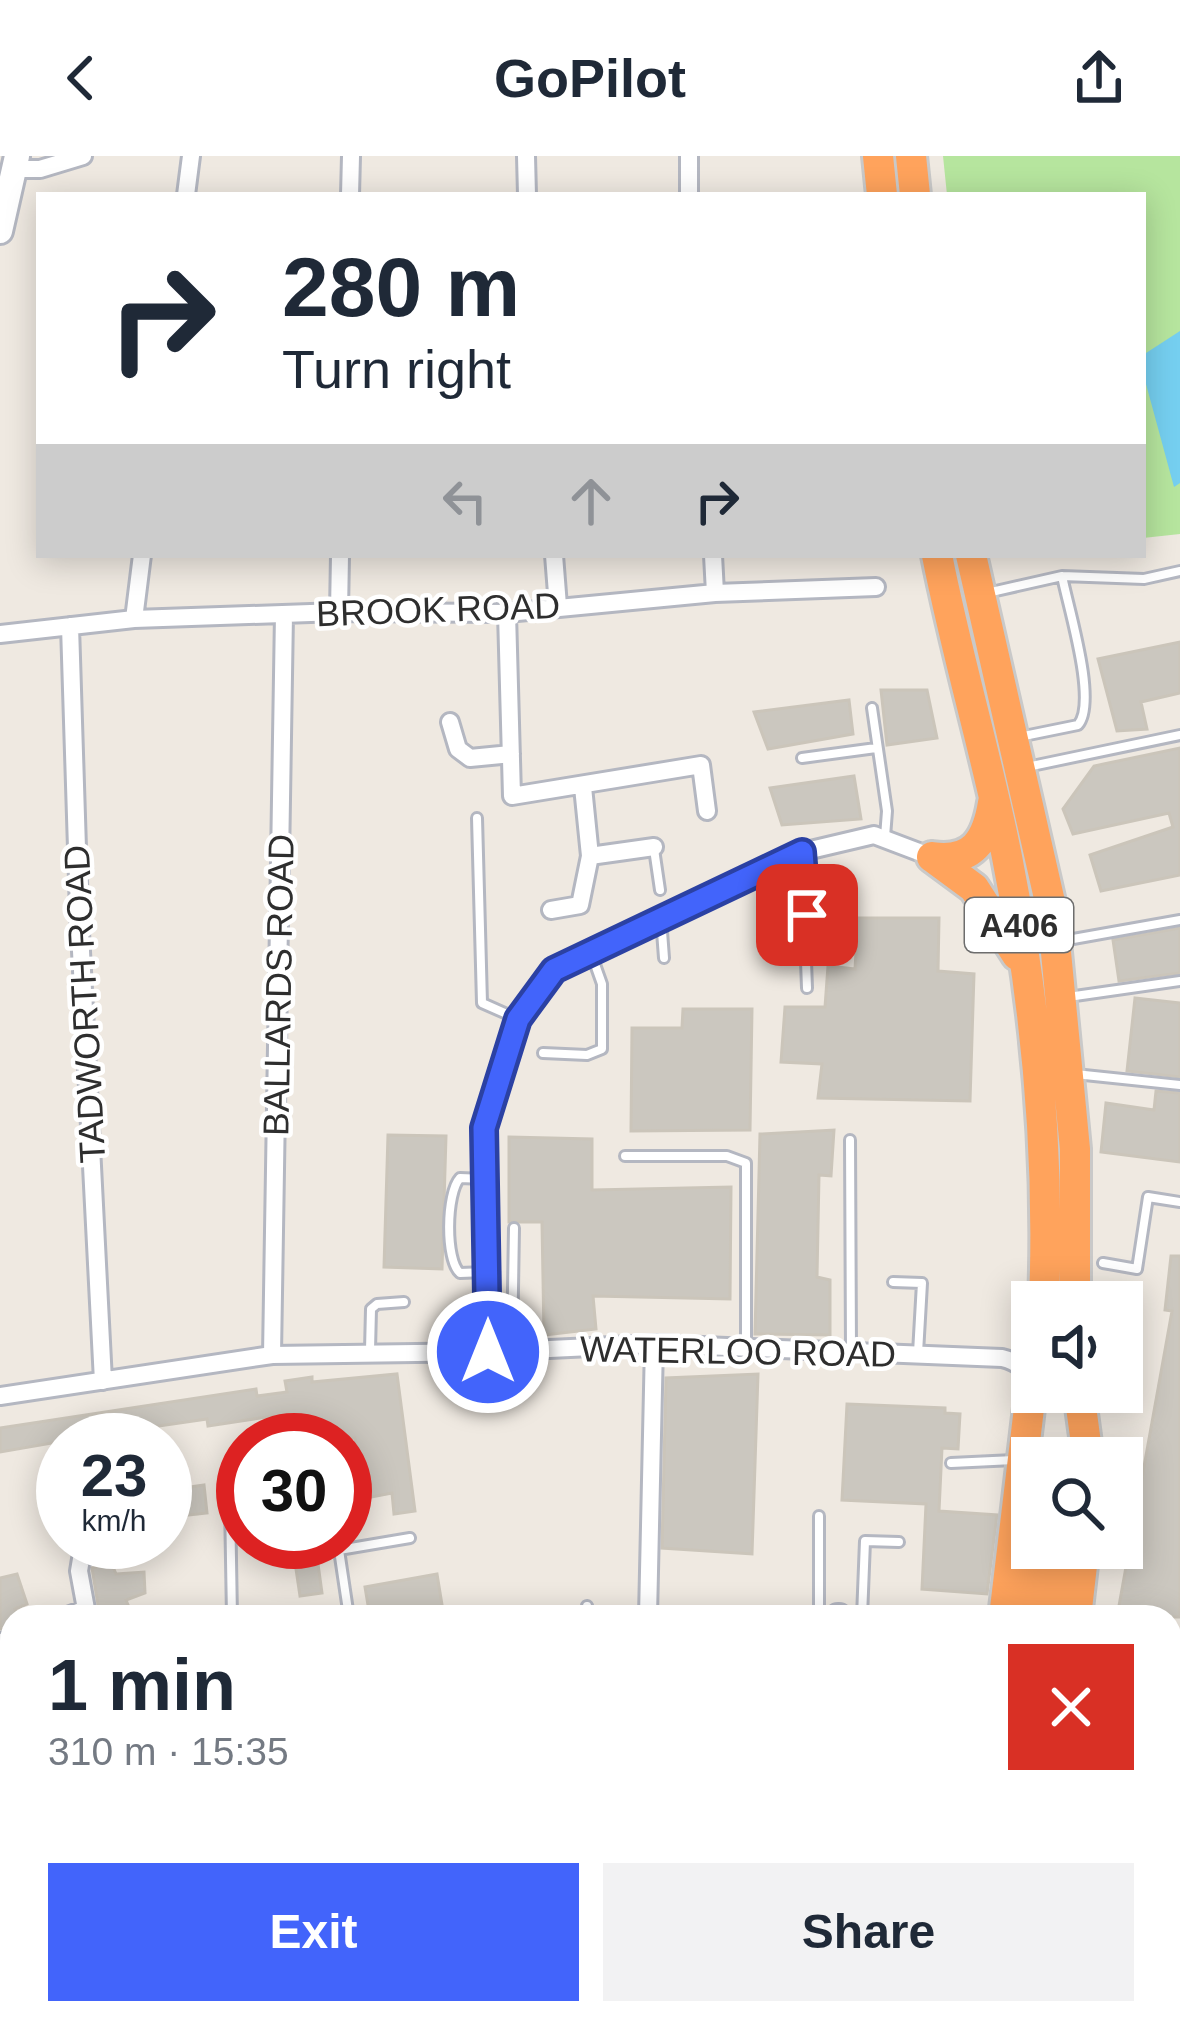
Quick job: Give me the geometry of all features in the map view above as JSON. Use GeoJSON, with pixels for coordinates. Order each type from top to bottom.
{"type":"FeatureCollection","features":[{"type":"Feature","properties":{"kind":"highway"},"geometry":{"type":"LineString","coordinates":[[878,156],[882,192]]}},
{"type":"Feature","properties":{"kind":"highway"},"geometry":{"type":"LineString","coordinates":[[911,156],[915,192]]}},
{"type":"Feature","properties":{"kind":"highway","name":"A406"},"geometry":{"type":"LineString","coordinates":[[939,558],[994,796],[1028,974],[1044,1132],[1044,1281]]}},
{"type":"Feature","properties":{"kind":"highway","name":"A406"},"geometry":{"type":"LineString","coordinates":[[972,558],[1052,911],[1075,1149],[1076,1281]]}},
{"type":"Feature","properties":{"kind":"highway"},"geometry":{"type":"LineString","coordinates":[[932,857],[951,860],[972,850],[986,831],[994,796]]}},
{"type":"Feature","properties":{"kind":"highway"},"geometry":{"type":"LineString","coordinates":[[932,857],[974,888],[1028,974]]}},
{"type":"Feature","properties":{"kind":"highway"},"geometry":{"type":"LineString","coordinates":[[1028,1605],[1029,1569]]}},
{"type":"Feature","properties":{"kind":"highway"},"geometry":{"type":"LineString","coordinates":[[1029,1605],[1034,1569]]}},
{"type":"Feature","properties":{"kind":"highway"},"geometry":{"type":"LineString","coordinates":[[1034,1605],[1052,1569]]}},
{"type":"Feature","properties":{"kind":"highway"},"geometry":{"type":"LineString","coordinates":[[1077,1605],[1082,1569]]}},
{"type":"Feature","properties":{"kind":"street"},"geometry":{"type":"LineString","coordinates":[[0,231],[12,162],[40,169],[83,156]]}},
{"type":"Feature","properties":{"kind":"street"},"geometry":{"type":"LineString","coordinates":[[186,192],[191,156]]}},
{"type":"Feature","properties":{"kind":"street"},"geometry":{"type":"LineString","coordinates":[[350,192],[351,156]]}},
{"type":"Feature","properties":{"kind":"street"},"geometry":{"type":"LineString","coordinates":[[526,156],[527,192]]}},
{"type":"Feature","properties":{"kind":"street"},"geometry":{"type":"LineString","coordinates":[[689,156],[689,192]]}},
{"type":"Feature","properties":{"kind":"street"},"geometry":{"type":"LineString","coordinates":[[134,619],[142,558]]}},
{"type":"Feature","properties":{"kind":"street"},"geometry":{"type":"LineString","coordinates":[[338,612],[340,558]]}},
{"type":"Feature","properties":{"kind":"street"},"geometry":{"type":"LineString","coordinates":[[554,558],[558,606]]}},
{"type":"Feature","properties":{"kind":"street"},"geometry":{"type":"LineString","coordinates":[[712,558],[715,593]]}},
{"type":"Feature","properties":{"kind":"street","name":"BROOK ROAD"},"geometry":{"type":"LineString","coordinates":[[0,634],[134,619],[338,612],[507,613],[715,593],[876,587]]}},
{"type":"Feature","properties":{"kind":"street"},"geometry":{"type":"LineString","coordinates":[[507,613],[512,796],[700,765],[707,811]]}},
{"type":"Feature","properties":{"kind":"street","name":"BALLARDS ROAD"},"geometry":{"type":"LineString","coordinates":[[272,1355],[284,614]]}},
{"type":"Feature","properties":{"kind":"street","name":"TADWORTH ROAD"},"geometry":{"type":"LineString","coordinates":[[70,626],[103,1381]]}},
{"type":"Feature","properties":{"kind":"street"},"geometry":{"type":"LineString","coordinates":[[450,722],[458,749],[470,758],[511,754]]}},
{"type":"Feature","properties":{"kind":"street"},"geometry":{"type":"LineString","coordinates":[[550,910],[580,905],[590,856],[583,787]]}},
{"type":"Feature","properties":{"kind":"street"},"geometry":{"type":"LineString","coordinates":[[488,1352],[484,1128],[518,1019],[554,970],[802,852],[874,835],[932,857]]}},
{"type":"Feature","properties":{"kind":"street"},"geometry":{"type":"LineString","coordinates":[[590,856],[654,848]]}},
{"type":"Feature","properties":{"kind":"street"},"geometry":{"type":"LineString","coordinates":[[649,1605],[653,1344]]}},
{"type":"Feature","properties":{"kind":"street","name":"WATERLOO ROAD"},"geometry":{"type":"LineString","coordinates":[[0,1396],[272,1355],[653,1344],[1011,1361]]}},
{"type":"Feature","properties":{"kind":"street"},"geometry":{"type":"LineString","coordinates":[[79,1569],[85,1605]]}},
{"type":"Feature","properties":{"kind":"lane"},"geometry":{"type":"LineString","coordinates":[[979,594],[1062,576],[1144,579],[1180,571]]}},
{"type":"Feature","properties":{"kind":"lane"},"geometry":{"type":"LineString","coordinates":[[1016,754],[1084,719],[1086,696],[1062,576]]}},
{"type":"Feature","properties":{"kind":"lane"},"geometry":{"type":"LineString","coordinates":[[872,708],[887,811],[885,839]]}},
{"type":"Feature","properties":{"kind":"lane"},"geometry":{"type":"LineString","coordinates":[[1016,754],[1180,736]]}},
{"type":"Feature","properties":{"kind":"lane"},"geometry":{"type":"LineString","coordinates":[[802,758],[876,748]]}},
{"type":"Feature","properties":{"kind":"lane"},"geometry":{"type":"LineString","coordinates":[[476,818],[482,1003],[518,1019]]}},
{"type":"Feature","properties":{"kind":"lane"},"geometry":{"type":"LineString","coordinates":[[654,848],[660,890]]}},
{"type":"Feature","properties":{"kind":"lane"},"geometry":{"type":"LineString","coordinates":[[802,852],[807,988]]}},
{"type":"Feature","properties":{"kind":"lane"},"geometry":{"type":"LineString","coordinates":[[661,917],[664,958]]}},
{"type":"Feature","properties":{"kind":"lane"},"geometry":{"type":"LineString","coordinates":[[1055,942],[1180,920]]}},
{"type":"Feature","properties":{"kind":"lane"},"geometry":{"type":"LineString","coordinates":[[543,1053],[587,1054],[602,1049],[602,984],[591,952]]}},
{"type":"Feature","properties":{"kind":"lane"},"geometry":{"type":"LineString","coordinates":[[1060,998],[1180,981]]}},
{"type":"Feature","properties":{"kind":"lane"},"geometry":{"type":"LineString","coordinates":[[1068,1073],[1180,1085]]}},
{"type":"Feature","properties":{"kind":"lane"},"geometry":{"type":"LineString","coordinates":[[850,1140],[851,1352]]}},
{"type":"Feature","properties":{"kind":"lane"},"geometry":{"type":"LineString","coordinates":[[626,1156],[727,1156],[746,1163],[746,1348]]}},
{"type":"Feature","properties":{"kind":"lane"},"geometry":{"type":"LineString","coordinates":[[486,1179],[460,1178],[454,1183],[451,1261],[460,1273],[488,1271]]}},
{"type":"Feature","properties":{"kind":"lane"},"geometry":{"type":"LineString","coordinates":[[1103,1263],[1137,1269],[1148,1197],[1180,1202]]}},
{"type":"Feature","properties":{"kind":"lane"},"geometry":{"type":"LineString","coordinates":[[512,1351],[514,1228]]}},
{"type":"Feature","properties":{"kind":"lane"},"geometry":{"type":"LineString","coordinates":[[893,1282],[922,1283],[918,1354]]}},
{"type":"Feature","properties":{"kind":"lane"},"geometry":{"type":"LineString","coordinates":[[370,1355],[371,1309],[377,1304],[404,1302]]}},
{"type":"Feature","properties":{"kind":"lane"},"geometry":{"type":"LineString","coordinates":[[952,1463],[1011,1460]]}},
{"type":"Feature","properties":{"kind":"lane"},"geometry":{"type":"LineString","coordinates":[[818,1605],[819,1516]]}},
{"type":"Feature","properties":{"kind":"lane"},"geometry":{"type":"LineString","coordinates":[[348,1605],[339,1550],[410,1538]]}},
{"type":"Feature","properties":{"kind":"lane"},"geometry":{"type":"LineString","coordinates":[[863,1605],[866,1540],[899,1541]]}},
{"type":"Feature","properties":{"kind":"lane"},"geometry":{"type":"LineString","coordinates":[[231,1569],[232,1605]]}},
{"type":"Feature","properties":{"kind":"green space"},"geometry":{"type":"Polygon","coordinates":[[[943,156],[1180,156],[1180,534],[1146,538],[1146,192],[947,192],[943,156]]]}},
{"type":"Feature","properties":{"kind":"water"},"geometry":{"type":"Polygon","coordinates":[[[1180,331],[1180,483],[1174,487],[1146,384],[1146,353],[1180,331]]]}},
{"type":"Feature","properties":{"kind":"building"},"geometry":{"type":"Polygon","coordinates":[[[1180,642],[1180,693],[1141,702],[1147,729],[1117,731],[1098,659],[1180,642]]]}},
{"type":"Feature","properties":{"kind":"building"},"geometry":{"type":"Polygon","coordinates":[[[881,690],[927,690],[937,738],[887,745],[881,690]]]}},
{"type":"Feature","properties":{"kind":"building"},"geometry":{"type":"Polygon","coordinates":[[[849,700],[853,734],[768,749],[754,712],[849,700]]]}},
{"type":"Feature","properties":{"kind":"building"},"geometry":{"type":"Polygon","coordinates":[[[1180,748],[1180,875],[1101,891],[1090,855],[1173,827],[1169,813],[1073,834],[1063,809],[1094,766],[1180,748]]]}},
{"type":"Feature","properties":{"kind":"building"},"geometry":{"type":"Polygon","coordinates":[[[854,776],[861,819],[782,825],[770,788],[854,776]]]}},
{"type":"Feature","properties":{"kind":"building"},"geometry":{"type":"Polygon","coordinates":[[[858,918],[939,918],[938,971],[974,974],[970,1101],[818,1098],[822,1064],[781,1062],[785,1007],[825,1007],[828,966],[855,969],[858,918]]]}},
{"type":"Feature","properties":{"kind":"building"},"geometry":{"type":"Polygon","coordinates":[[[1180,928],[1180,973],[1119,981],[1113,940],[1180,928]]]}},
{"type":"Feature","properties":{"kind":"building"},"geometry":{"type":"Polygon","coordinates":[[[1135,998],[1180,1003],[1180,1077],[1127,1071],[1135,998]]]}},
{"type":"Feature","properties":{"kind":"building"},"geometry":{"type":"Polygon","coordinates":[[[683,1009],[752,1009],[750,1130],[631,1131],[632,1028],[682,1028],[683,1009]]]}},
{"type":"Feature","properties":{"kind":"building"},"geometry":{"type":"Polygon","coordinates":[[[1156,1091],[1180,1093],[1180,1162],[1101,1152],[1106,1103],[1154,1110],[1156,1091]]]}},
{"type":"Feature","properties":{"kind":"building"},"geometry":{"type":"Polygon","coordinates":[[[834,1130],[831,1176],[819,1175],[817,1277],[830,1280],[830,1335],[755,1334],[760,1134],[834,1130]]]}},
{"type":"Feature","properties":{"kind":"building"},"geometry":{"type":"Polygon","coordinates":[[[388,1135],[446,1136],[442,1269],[384,1267],[388,1135]]]}},
{"type":"Feature","properties":{"kind":"building"},"geometry":{"type":"Polygon","coordinates":[[[509,1137],[592,1139],[592,1190],[731,1187],[730,1299],[593,1296],[596,1329],[544,1335],[542,1222],[509,1222],[509,1137]]]}},
{"type":"Feature","properties":{"kind":"building"},"geometry":{"type":"Polygon","coordinates":[[[1171,1256],[1180,1256],[1180,1605],[1119,1605],[1126,1569],[1143,1569],[1143,1472],[1172,1311],[1165,1310],[1171,1256]]]}},
{"type":"Feature","properties":{"kind":"building"},"geometry":{"type":"Polygon","coordinates":[[[397,1374],[415,1511],[394,1514],[392,1493],[372,1497],[372,1413],[216,1413],[216,1425],[208,1426],[207,1419],[192,1421],[192,1413],[98,1413],[256,1389],[257,1396],[287,1392],[285,1381],[312,1377],[312,1382],[397,1374]]]}},
{"type":"Feature","properties":{"kind":"building"},"geometry":{"type":"Polygon","coordinates":[[[758,1374],[752,1554],[662,1548],[666,1378],[758,1374]]]}},
{"type":"Feature","properties":{"kind":"building"},"geometry":{"type":"Polygon","coordinates":[[[847,1404],[945,1408],[945,1413],[960,1414],[958,1449],[942,1448],[939,1511],[997,1515],[987,1594],[922,1589],[926,1504],[842,1500],[847,1404]]]}},
{"type":"Feature","properties":{"kind":"building"},"geometry":{"type":"Polygon","coordinates":[[[36,1423],[36,1446],[0,1452],[0,1428],[36,1423]]]}},
{"type":"Feature","properties":{"kind":"building"},"geometry":{"type":"Polygon","coordinates":[[[204,1485],[207,1513],[192,1515],[192,1487],[204,1485]]]}},
{"type":"Feature","properties":{"kind":"building"},"geometry":{"type":"Polygon","coordinates":[[[92,1569],[114,1569],[116,1574],[144,1572],[145,1593],[126,1600],[128,1605],[98,1605],[92,1569]]]}},
{"type":"Feature","properties":{"kind":"building"},"geometry":{"type":"Polygon","coordinates":[[[296,1569],[319,1569],[322,1593],[300,1596],[296,1569]]]}},
{"type":"Feature","properties":{"kind":"building"},"geometry":{"type":"Polygon","coordinates":[[[17,1574],[27,1604],[0,1605],[0,1578],[17,1574]]]}},
{"type":"Feature","properties":{"kind":"building"},"geometry":{"type":"Polygon","coordinates":[[[437,1574],[442,1605],[368,1605],[365,1587],[437,1574]]]}},
{"type":"Feature","properties":{"kind":"route"},"geometry":{"type":"LineString","coordinates":[[488,1352],[484,1128],[518,1019],[554,970],[802,852],[807,915]]}}]}
